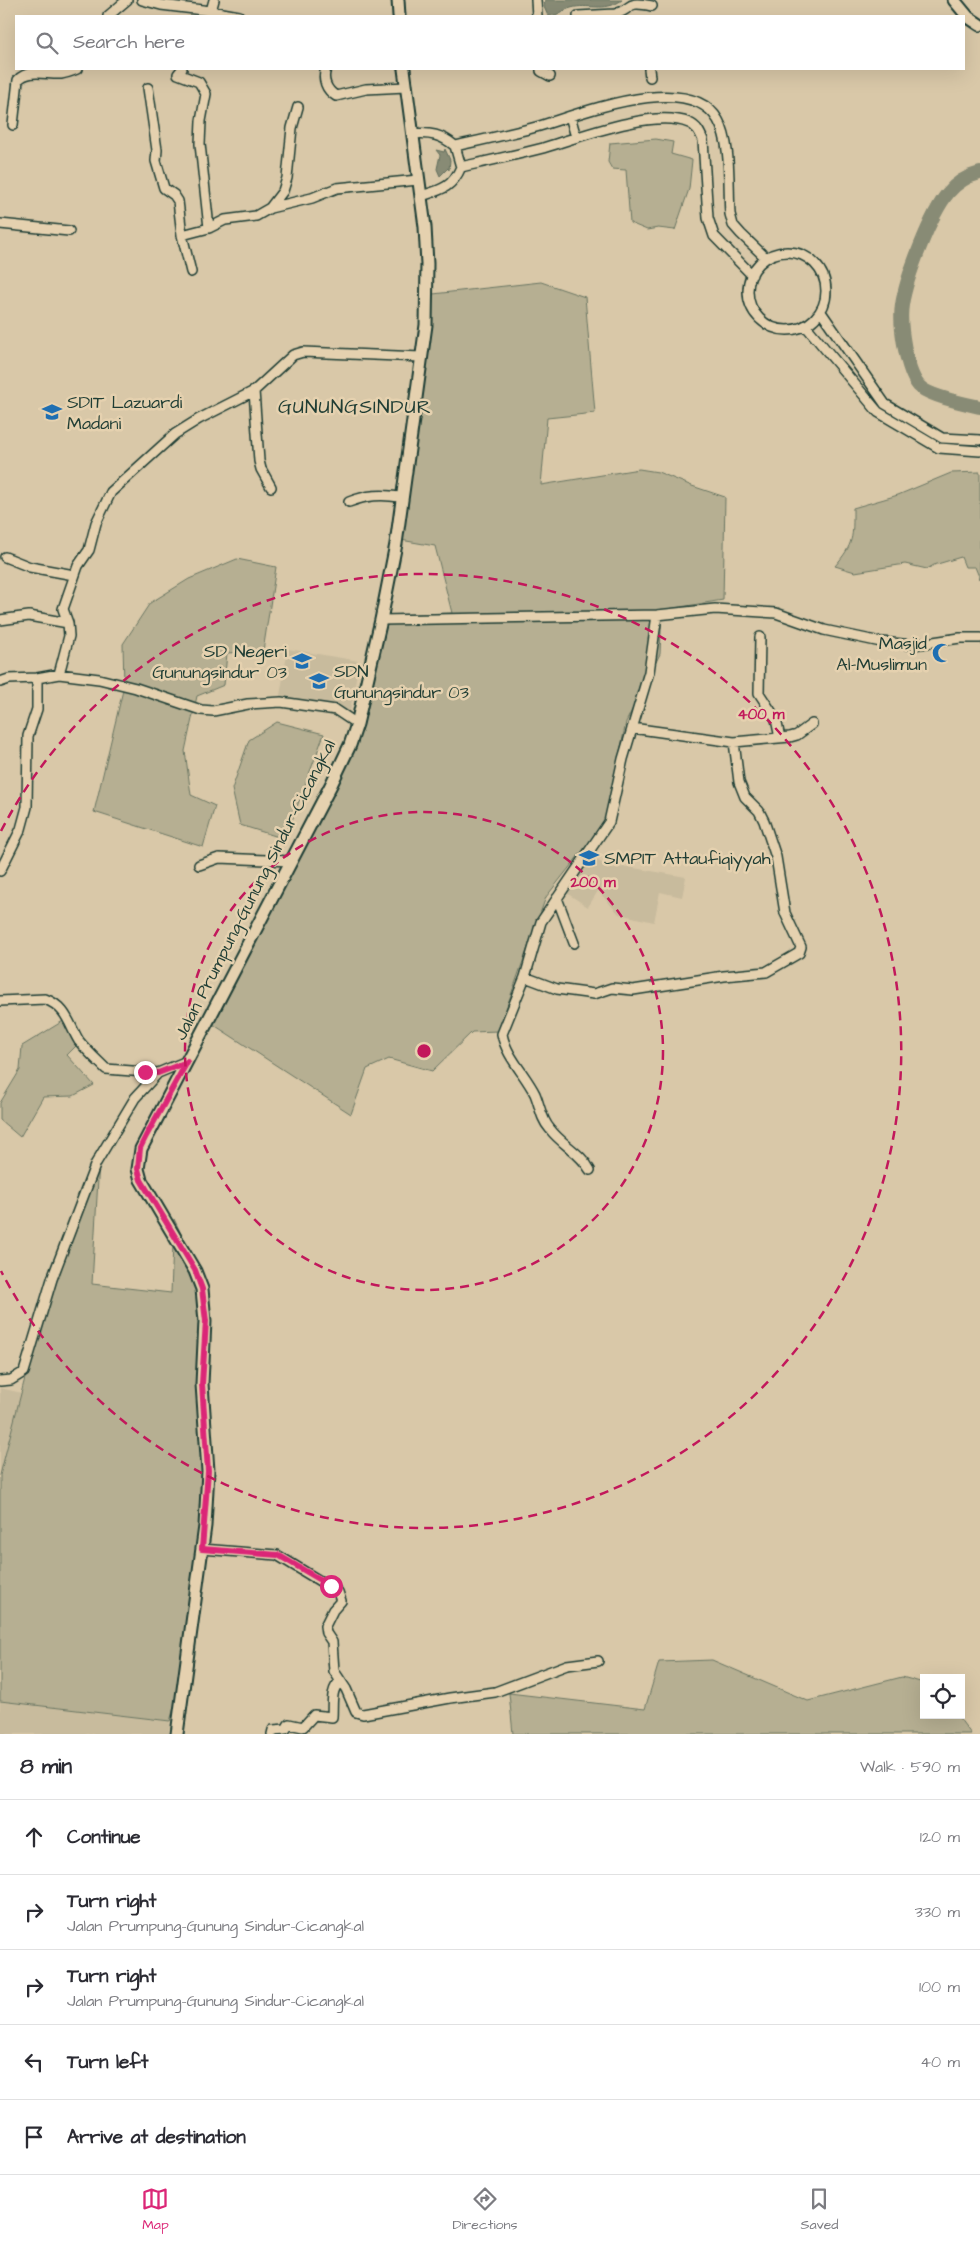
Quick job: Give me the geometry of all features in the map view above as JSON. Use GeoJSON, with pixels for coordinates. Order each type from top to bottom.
{"type":"FeatureCollection","features":[{"type":"Feature","properties":{"kind":"main road"},"geometry":{"type":"LineString","coordinates":[[398,0],[399,15]]}},
{"type":"Feature","properties":{"kind":"main road"},"geometry":{"type":"LineString","coordinates":[[954,0],[968,17],[980,25]]}},
{"type":"Feature","properties":{"kind":"main road","name":"Jalan Prumpung–Gunung Sindur–Cicangkal"},"geometry":{"type":"LineString","coordinates":[[177,1734],[202,1549],[208,1471],[202,1384],[206,1321],[202,1289],[195,1270],[141,1180],[138,1169],[140,1148],[187,1062],[341,764],[357,724],[396,544],[400,497],[426,325],[427,264],[421,196],[404,70]]}},
{"type":"Feature","properties":{"kind":"street"},"geometry":{"type":"LineString","coordinates":[[109,15],[127,0]]}},
{"type":"Feature","properties":{"kind":"street"},"geometry":{"type":"LineString","coordinates":[[142,0],[210,14],[224,15]]}},
{"type":"Feature","properties":{"kind":"street"},"geometry":{"type":"LineString","coordinates":[[210,14],[214,0]]}},
{"type":"Feature","properties":{"kind":"street"},"geometry":{"type":"LineString","coordinates":[[536,0],[537,15]]}},
{"type":"Feature","properties":{"kind":"street"},"geometry":{"type":"LineString","coordinates":[[596,15],[620,13],[630,4],[637,3],[650,3],[655,15]]}},
{"type":"Feature","properties":{"kind":"street"},"geometry":{"type":"LineString","coordinates":[[13,125],[18,80],[21,76],[32,73],[63,74],[74,70]]}},
{"type":"Feature","properties":{"kind":"street"},"geometry":{"type":"LineString","coordinates":[[181,70],[178,74],[199,82],[206,94],[201,121],[200,144],[210,228]]}},
{"type":"Feature","properties":{"kind":"street"},"geometry":{"type":"LineString","coordinates":[[326,70],[325,85],[336,96],[366,89],[406,86]]}},
{"type":"Feature","properties":{"kind":"street"},"geometry":{"type":"LineString","coordinates":[[540,70],[550,76]]}},
{"type":"Feature","properties":{"kind":"street"},"geometry":{"type":"LineString","coordinates":[[148,88],[156,161],[164,188],[174,195],[178,201],[182,234],[191,272]]}},
{"type":"Feature","properties":{"kind":"street"},"geometry":{"type":"LineString","coordinates":[[455,146],[536,127],[629,100],[677,97],[697,102],[708,108],[718,119],[724,134],[730,214],[733,225],[766,258]]}},
{"type":"Feature","properties":{"kind":"street"},"geometry":{"type":"LineString","coordinates":[[270,208],[283,191],[287,178],[292,128],[298,107]]}},
{"type":"Feature","properties":{"kind":"street"},"geometry":{"type":"LineString","coordinates":[[570,116],[576,137]]}},
{"type":"Feature","properties":{"kind":"street"},"geometry":{"type":"LineString","coordinates":[[461,167],[542,148],[632,121],[675,119],[694,126],[703,140],[708,218],[714,236],[752,275]]}},
{"type":"Feature","properties":{"kind":"street"},"geometry":{"type":"LineString","coordinates":[[412,134],[426,132],[444,137],[455,146],[461,167],[455,180],[440,190],[421,196]]}},
{"type":"Feature","properties":{"kind":"street"},"geometry":{"type":"LineString","coordinates":[[182,234],[210,228],[225,220],[256,216],[270,208],[312,198],[337,188],[418,180]]}},
{"type":"Feature","properties":{"kind":"street"},"geometry":{"type":"LineString","coordinates":[[0,224],[69,230]]}},
{"type":"Feature","properties":{"kind":"street"},"geometry":{"type":"LineString","coordinates":[[786,252],[806,256],[815,263],[823,276],[827,291],[821,312],[806,326],[788,331],[779,330],[768,325],[758,318],[752,308],[749,297],[752,275],[766,258],[786,252]]}},
{"type":"Feature","properties":{"kind":"street"},"geometry":{"type":"LineString","coordinates":[[821,312],[886,404],[942,438],[980,440]]}},
{"type":"Feature","properties":{"kind":"street"},"geometry":{"type":"LineString","coordinates":[[806,326],[878,412],[939,448],[980,451]]}},
{"type":"Feature","properties":{"kind":"street"},"geometry":{"type":"LineString","coordinates":[[59,674],[69,636],[68,623],[63,609],[78,566],[89,550],[96,523],[111,492],[175,434],[199,419],[254,391],[293,356],[303,352],[421,357]]}},
{"type":"Feature","properties":{"kind":"street"},"geometry":{"type":"LineString","coordinates":[[254,391],[259,461],[261,469],[271,487]]}},
{"type":"Feature","properties":{"kind":"street"},"geometry":{"type":"LineString","coordinates":[[349,502],[366,496],[386,495],[400,497]]}},
{"type":"Feature","properties":{"kind":"street"},"geometry":{"type":"LineString","coordinates":[[5,557],[30,567],[74,576]]}},
{"type":"Feature","properties":{"kind":"street"},"geometry":{"type":"LineString","coordinates":[[381,620],[657,615],[715,608],[758,610],[776,613],[824,630],[881,642],[913,645],[960,638],[980,638]]}},
{"type":"Feature","properties":{"kind":"street"},"geometry":{"type":"LineString","coordinates":[[590,1170],[585,1160],[549,1128],[542,1118],[534,1092],[504,1042],[502,1034],[525,977],[541,922],[609,822],[622,759],[649,672],[657,615]]}},
{"type":"Feature","properties":{"kind":"street"},"geometry":{"type":"LineString","coordinates":[[0,620],[29,616],[68,623]]}},
{"type":"Feature","properties":{"kind":"street"},"geometry":{"type":"LineString","coordinates":[[760,637],[759,693],[776,719],[780,738]]}},
{"type":"Feature","properties":{"kind":"street"},"geometry":{"type":"LineString","coordinates":[[0,682],[9,679],[36,678],[59,674],[99,679],[136,688],[201,710],[213,711],[248,704],[281,702],[336,710],[357,724]]}},
{"type":"Feature","properties":{"kind":"street"},"geometry":{"type":"LineString","coordinates":[[0,871],[21,829],[27,807],[28,736],[37,709],[36,678]]}},
{"type":"Feature","properties":{"kind":"street"},"geometry":{"type":"LineString","coordinates":[[632,728],[734,742],[797,735],[812,724]]}},
{"type":"Feature","properties":{"kind":"street"},"geometry":{"type":"LineString","coordinates":[[525,977],[557,990],[594,994],[612,988],[633,990],[724,976],[766,972],[798,954],[801,947],[785,912],[776,857],[764,821],[759,811],[745,797],[739,782],[734,742]]}},
{"type":"Feature","properties":{"kind":"street"},"geometry":{"type":"LineString","coordinates":[[198,865],[219,858],[291,861]]}},
{"type":"Feature","properties":{"kind":"street"},"geometry":{"type":"LineString","coordinates":[[557,898],[574,943]]}},
{"type":"Feature","properties":{"kind":"street"},"geometry":{"type":"LineString","coordinates":[[0,1001],[45,999],[51,1001],[64,1014],[74,1028],[79,1040],[106,1069],[158,1073],[187,1062]]}},
{"type":"Feature","properties":{"kind":"street"},"geometry":{"type":"LineString","coordinates":[[0,1380],[11,1380],[24,1372],[52,1279],[96,1163],[135,1098],[158,1073]]}},
{"type":"Feature","properties":{"kind":"street"},"geometry":{"type":"LineString","coordinates":[[202,1549],[278,1555],[338,1592],[341,1601],[333,1610],[325,1626],[326,1633],[332,1642],[334,1671],[346,1690],[356,1712],[363,1714],[495,1692],[567,1665],[598,1661]]}},
{"type":"Feature","properties":{"kind":"street"},"geometry":{"type":"LineString","coordinates":[[272,1734],[273,1730],[286,1729],[289,1724],[303,1727],[314,1715],[332,1717],[334,1690],[340,1682]]}},
{"type":"Feature","properties":{"kind":"shaded area"},"geometry":{"type":"Polygon","coordinates":[[[545,0],[622,0],[609,6],[568,9],[555,15],[548,15],[544,7],[545,0]]]}},
{"type":"Feature","properties":{"kind":"shaded area"},"geometry":{"type":"Polygon","coordinates":[[[656,139],[673,142],[671,154],[692,160],[689,189],[675,230],[658,228],[647,230],[630,223],[626,170],[612,169],[608,162],[610,143],[656,139]]]}},
{"type":"Feature","properties":{"kind":"shaded area"},"geometry":{"type":"Polygon","coordinates":[[[445,149],[450,160],[449,170],[448,168],[440,176],[437,169],[440,155],[436,150],[444,152],[445,149]]]}},
{"type":"Feature","properties":{"kind":"shaded area"},"geometry":{"type":"Polygon","coordinates":[[[541,282],[585,297],[595,413],[547,418],[541,485],[639,469],[658,472],[725,497],[723,600],[662,610],[660,654],[626,722],[606,821],[546,897],[498,1031],[472,1032],[432,1071],[389,1059],[367,1069],[351,1114],[208,1021],[354,732],[380,615],[452,613],[435,546],[395,539],[433,294],[541,282]]]}},
{"type":"Feature","properties":{"kind":"shaded area"},"geometry":{"type":"Polygon","coordinates":[[[980,472],[980,579],[975,567],[965,567],[961,557],[927,569],[905,564],[855,572],[835,566],[846,552],[851,540],[853,508],[898,495],[951,473],[980,472]]]}},
{"type":"Feature","properties":{"kind":"shaded area"},"geometry":{"type":"Polygon","coordinates":[[[237,559],[276,567],[263,651],[227,653],[224,685],[197,696],[185,751],[191,795],[215,806],[203,847],[94,812],[124,686],[123,644],[150,603],[189,579],[237,559]]]}},
{"type":"Feature","properties":{"kind":"shaded area","name":"SDN Gunungsindur 03"},"geometry":{"type":"Polygon","coordinates":[[[288,649],[359,661],[350,712],[279,701],[288,649]]]}},
{"type":"Feature","properties":{"kind":"shaded area"},"geometry":{"type":"Polygon","coordinates":[[[277,722],[324,734],[285,839],[240,825],[232,789],[249,740],[277,722]]]}},
{"type":"Feature","properties":{"kind":"shaded area"},"geometry":{"type":"Polygon","coordinates":[[[589,856],[611,868],[628,867],[686,877],[682,897],[660,892],[654,922],[619,914],[598,891],[588,907],[565,892],[589,856]]]}},
{"type":"Feature","properties":{"kind":"shaded area"},"geometry":{"type":"Polygon","coordinates":[[[68,1018],[79,1043],[67,1055],[94,1085],[73,1096],[43,1097],[20,1137],[0,1120],[0,1103],[20,1070],[22,1046],[68,1018]]]}},
{"type":"Feature","properties":{"kind":"shaded area"},"geometry":{"type":"Polygon","coordinates":[[[99,1162],[92,1284],[171,1293],[174,1219],[197,1267],[210,1326],[204,1501],[187,1665],[170,1721],[0,1701],[0,1475],[41,1316],[99,1162]]]}},
{"type":"Feature","properties":{"kind":"shaded area"},"geometry":{"type":"Polygon","coordinates":[[[0,1388],[22,1393],[0,1475],[0,1388]]]}},
{"type":"Feature","properties":{"kind":"shaded area"},"geometry":{"type":"Polygon","coordinates":[[[712,1660],[808,1701],[902,1677],[920,1682],[920,1719],[960,1719],[971,1734],[513,1734],[509,1693],[645,1709],[659,1662],[712,1660]]]}},
{"type":"Feature","properties":{"kind":"shaded area"},"geometry":{"type":"Polygon","coordinates":[[[0,1701],[170,1721],[169,1734],[0,1734],[0,1701]]]}},
{"type":"Feature","properties":{"kind":"waterway"},"geometry":{"type":"LineString","coordinates":[[980,173],[958,183],[941,202],[927,230],[908,279],[901,313],[904,347],[910,370],[919,386],[930,393],[980,407]]}},
{"type":"Feature","properties":{"kind":"place","name":"SDIT Lazuardi Madani"},"geometry":{"type":"Point","coordinates":[52,412]}},
{"type":"Feature","properties":{"kind":"place","name":"Masjid Al-Muslimun"},"geometry":{"type":"Point","coordinates":[942,653]}},
{"type":"Feature","properties":{"kind":"place","name":"SD Negeri Gunungsindur 03"},"geometry":{"type":"Point","coordinates":[302,661]}},
{"type":"Feature","properties":{"kind":"place","name":"SDN Gunungsindur 03"},"geometry":{"type":"Point","coordinates":[319,681]}},
{"type":"Feature","properties":{"kind":"place","name":"SMPIT Attaufiqiyyah"},"geometry":{"type":"Point","coordinates":[589,858]}},
{"type":"Feature","properties":{"kind":"district","name":"GUNUNGSINDUR"},"geometry":{"type":"Point","coordinates":[355,407]}},
{"type":"Feature","properties":{"kind":"route"},"geometry":{"type":"LineString","coordinates":[[145,1072],[158,1073],[187,1062],[140,1148],[138,1169],[149,1196],[195,1270],[202,1289],[206,1321],[202,1384],[208,1471],[202,1549],[278,1555],[331,1586]]}}]}
